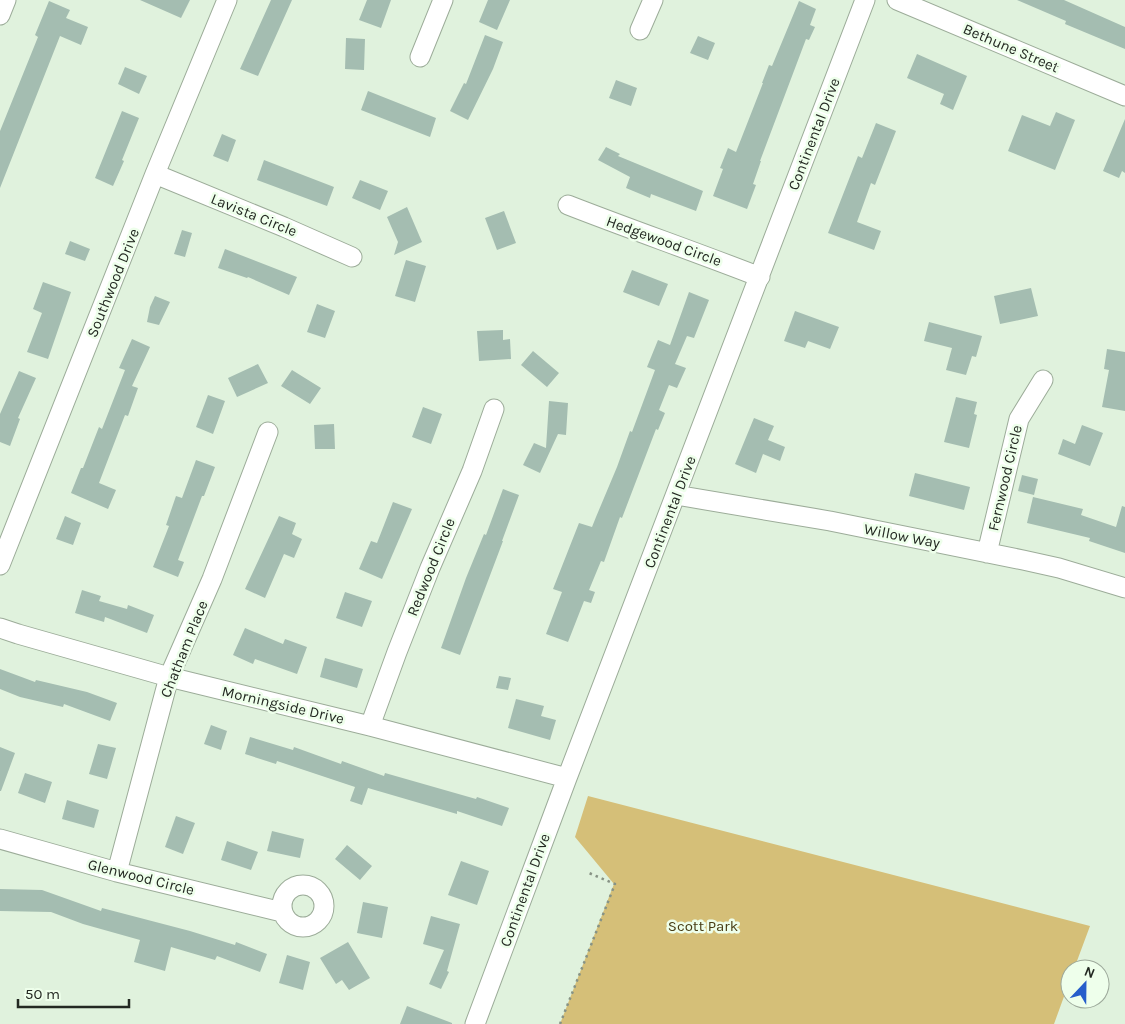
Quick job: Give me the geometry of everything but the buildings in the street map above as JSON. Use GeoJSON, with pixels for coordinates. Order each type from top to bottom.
{"type":"FeatureCollection","features":[{"type":"Feature","properties":{"kind":"street"},"geometry":{"type":"LineString","coordinates":[[0,15],[6,0]]}},
{"type":"Feature","properties":{"kind":"street","name":"Southwood Drive"},"geometry":{"type":"LineString","coordinates":[[0,565],[155,174],[227,0]]}},
{"type":"Feature","properties":{"kind":"street"},"geometry":{"type":"LineString","coordinates":[[420,57],[443,0]]}},
{"type":"Feature","properties":{"kind":"street"},"geometry":{"type":"LineString","coordinates":[[640,30],[653,0]]}},
{"type":"Feature","properties":{"kind":"street","name":"Continental Drive"},"geometry":{"type":"LineString","coordinates":[[475,1024],[567,778],[865,0]]}},
{"type":"Feature","properties":{"kind":"street","name":"Bethune Street"},"geometry":{"type":"LineString","coordinates":[[897,0],[1125,96]]}},
{"type":"Feature","properties":{"kind":"street","name":"Lavista Circle"},"geometry":{"type":"LineString","coordinates":[[155,174],[352,257]]}},
{"type":"Feature","properties":{"kind":"street","name":"Hedgewood Circle"},"geometry":{"type":"LineString","coordinates":[[568,205],[654,238],[679,245],[760,277]]}},
{"type":"Feature","properties":{"kind":"street","name":"Fernwood Circle"},"geometry":{"type":"LineString","coordinates":[[987,553],[1019,419],[1043,380]]}},
{"type":"Feature","properties":{"kind":"street","name":"Redwood Circle"},"geometry":{"type":"LineString","coordinates":[[370,726],[430,568],[472,471],[494,409]]}},
{"type":"Feature","properties":{"kind":"street","name":"Chatham Place"},"geometry":{"type":"LineString","coordinates":[[117,872],[169,677],[212,579],[268,432]]}},
{"type":"Feature","properties":{"kind":"street","name":"Willow Way"},"geometry":{"type":"LineString","coordinates":[[676,495],[830,521],[1060,568],[1125,588]]}},
{"type":"Feature","properties":{"kind":"street","name":"Morningside Drive"},"geometry":{"type":"LineString","coordinates":[[0,628],[169,677],[370,726],[567,778]]}},
{"type":"Feature","properties":{"kind":"street","name":"Glenwood Circle"},"geometry":{"type":"LineString","coordinates":[[0,839],[117,872],[282,912]]}},
{"type":"Feature","properties":{"kind":"path"},"geometry":{"type":"LineString","coordinates":[[560,1024],[614,884],[589,872]]}},
{"type":"Feature","properties":{"kind":"green space","name":"Scott Park"},"geometry":{"type":"Polygon","coordinates":[[[588,796],[1090,926],[1078,959],[1060,959],[1060,1008],[1054,1024],[560,1024],[614,884],[575,837],[588,796]]]}}]}
